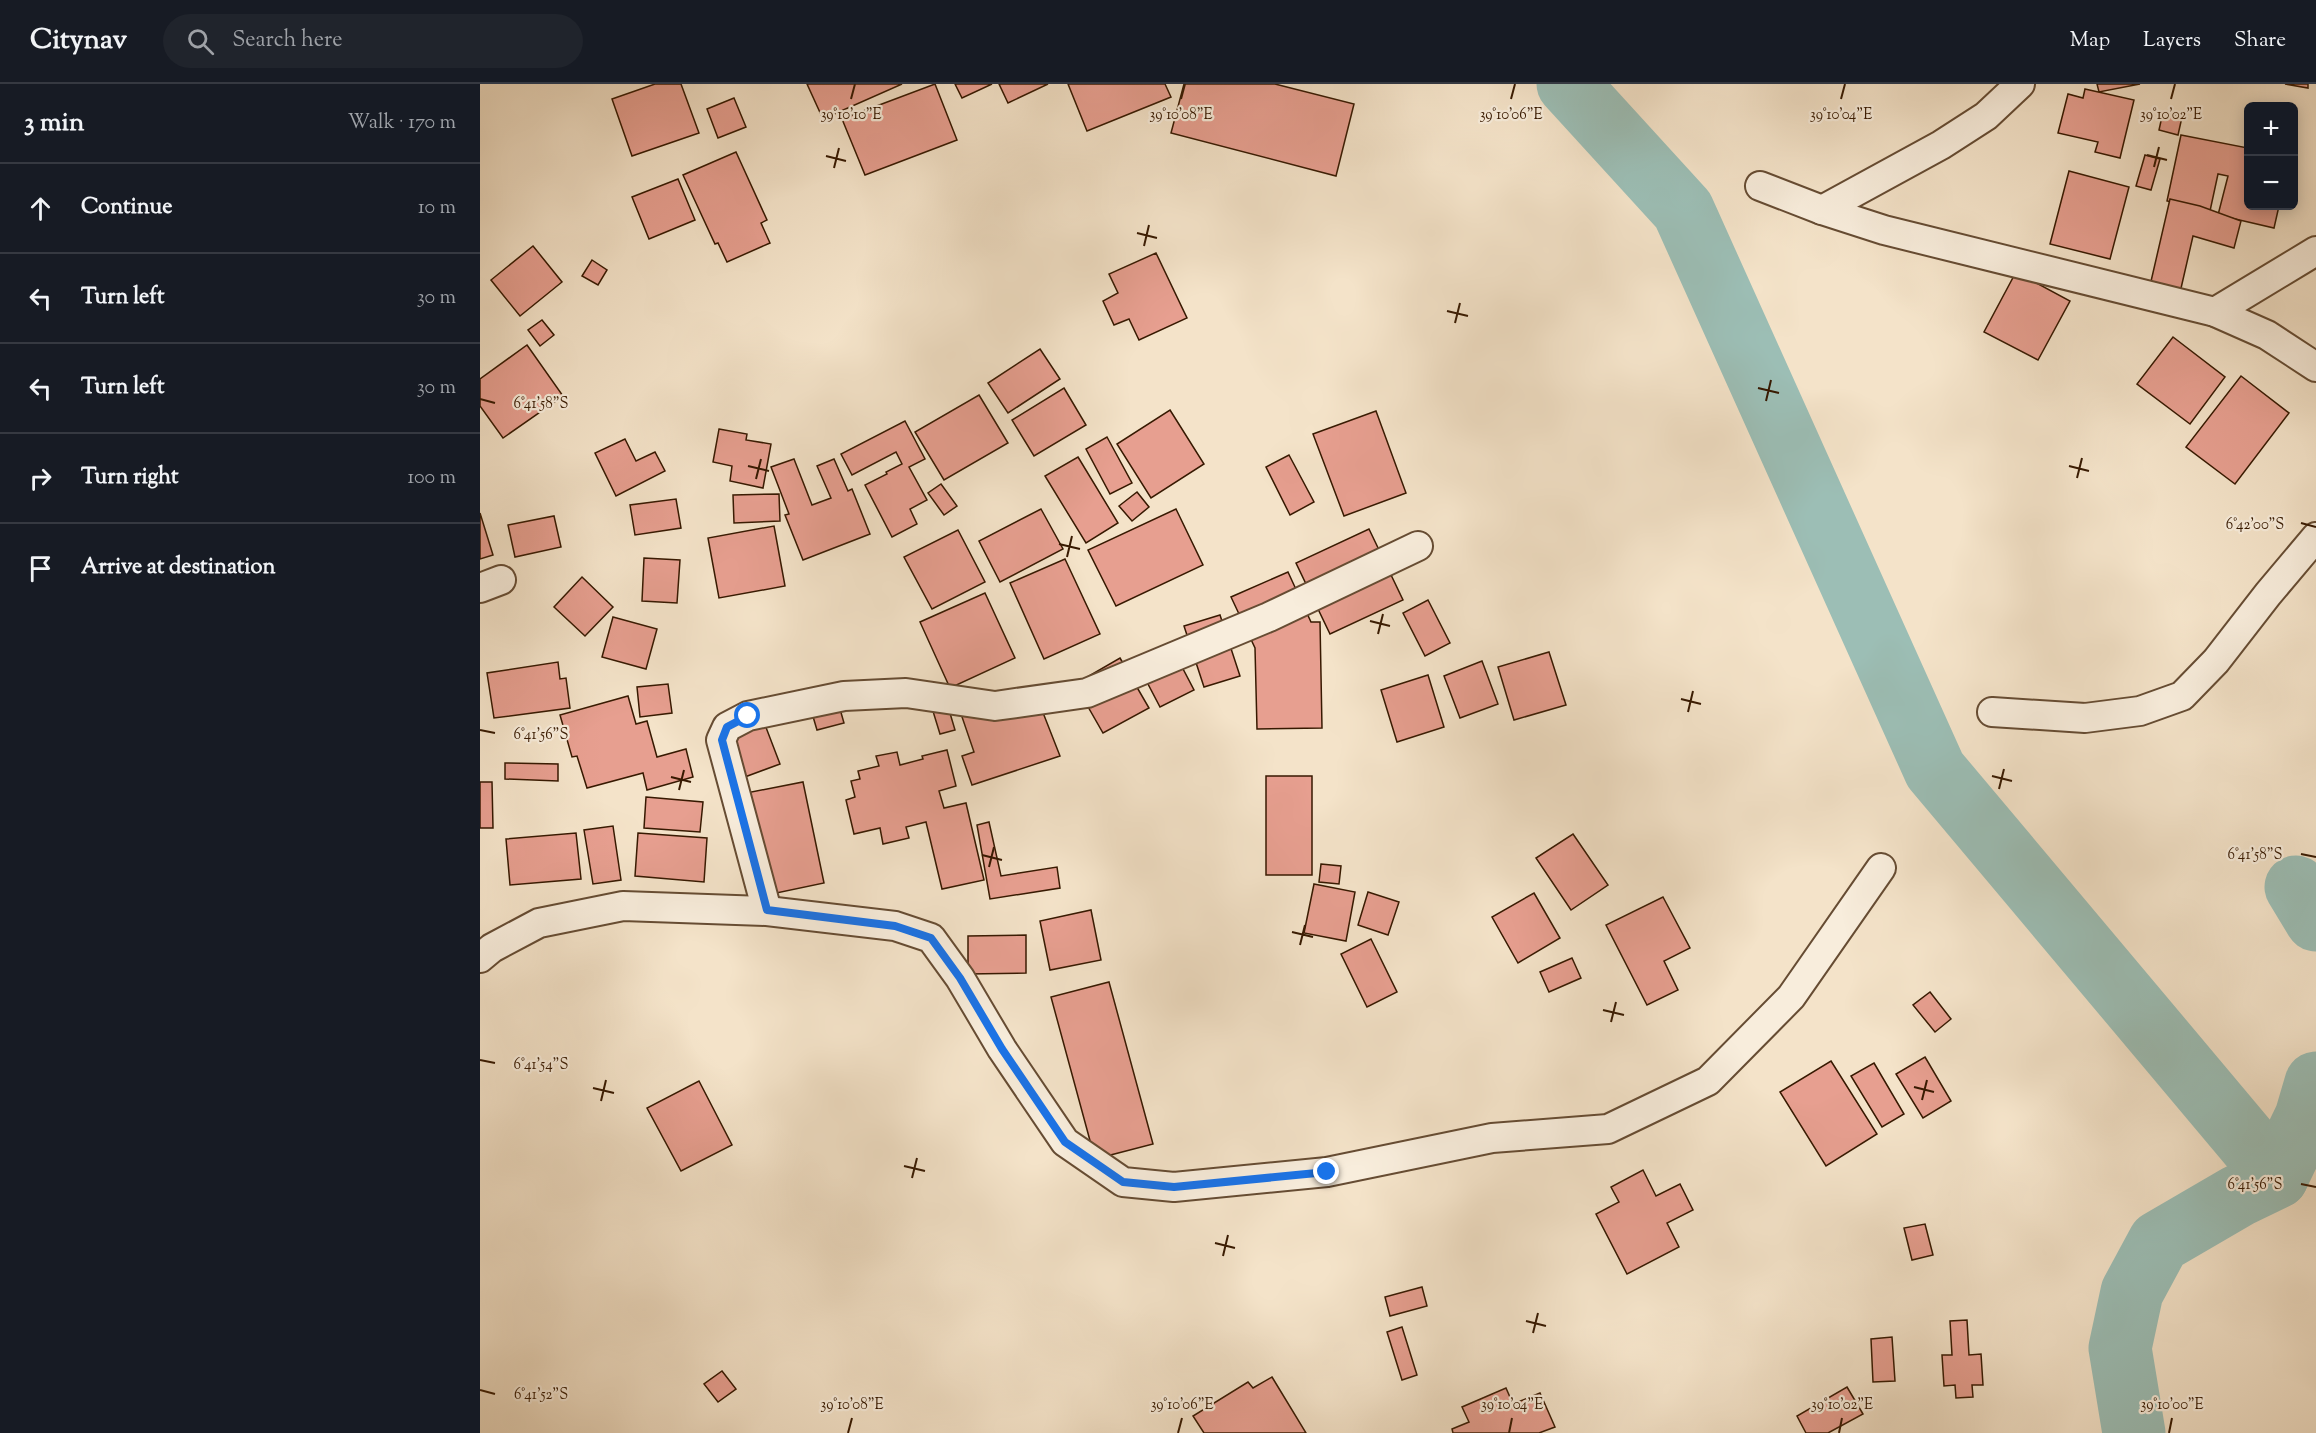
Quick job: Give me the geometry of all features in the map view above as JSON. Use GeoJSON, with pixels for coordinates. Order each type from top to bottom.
{"type":"FeatureCollection","features":[{"type":"Feature","properties":{"kind":"street"},"geometry":{"type":"LineString","coordinates":[[1822,210],[1941,145],[1986,116],[2019,84]]}},
{"type":"Feature","properties":{"kind":"street"},"geometry":{"type":"LineString","coordinates":[[1760,186],[1822,210],[1884,230],[2215,312],[2268,336],[2316,367]]}},
{"type":"Feature","properties":{"kind":"street"},"geometry":{"type":"LineString","coordinates":[[2215,312],[2316,251]]}},
{"type":"Feature","properties":{"kind":"street"},"geometry":{"type":"LineString","coordinates":[[1992,712],[2085,718],[2140,711],[2182,696],[2216,661],[2316,537]]}},
{"type":"Feature","properties":{"kind":"street"},"geometry":{"type":"LineString","coordinates":[[767,910],[722,740],[727,727],[748,716],[844,696],[906,693],[995,706],[1087,693],[1269,617],[1418,546]]}},
{"type":"Feature","properties":{"kind":"street"},"geometry":{"type":"LineString","coordinates":[[480,958],[492,948],[539,923],[623,906],[767,910],[895,926],[931,938],[960,978],[1002,1049],[1065,1142],[1123,1182],[1174,1187],[1327,1172],[1492,1138],[1608,1129],[1708,1082],[1791,997],[1881,868]]}},
{"type":"Feature","properties":{"kind":"building"},"geometry":{"type":"Polygon","coordinates":[[[655,84],[681,84],[699,133],[632,156],[612,99],[655,84]]]}},
{"type":"Feature","properties":{"kind":"building"},"geometry":{"type":"Polygon","coordinates":[[[807,84],[902,84],[823,119],[807,84]]]}},
{"type":"Feature","properties":{"kind":"building"},"geometry":{"type":"Polygon","coordinates":[[[935,84],[957,140],[865,175],[842,119],[935,84]]]}},
{"type":"Feature","properties":{"kind":"building"},"geometry":{"type":"Polygon","coordinates":[[[955,84],[992,84],[962,98],[955,84]]]}},
{"type":"Feature","properties":{"kind":"building"},"geometry":{"type":"Polygon","coordinates":[[[999,84],[1048,84],[1008,103],[999,84]]]}},
{"type":"Feature","properties":{"kind":"building"},"geometry":{"type":"Polygon","coordinates":[[[1068,84],[1165,84],[1171,97],[1087,131],[1068,84]]]}},
{"type":"Feature","properties":{"kind":"building"},"geometry":{"type":"Polygon","coordinates":[[[1184,84],[1275,84],[1354,104],[1336,176],[1171,133],[1184,84]]]}},
{"type":"Feature","properties":{"kind":"building"},"geometry":{"type":"Polygon","coordinates":[[[2097,84],[2140,84],[2099,92],[2097,84]]]}},
{"type":"Feature","properties":{"kind":"building"},"geometry":{"type":"Polygon","coordinates":[[[2285,84],[2308,84],[2308,88],[2285,84]]]}},
{"type":"Feature","properties":{"kind":"building"},"geometry":{"type":"Polygon","coordinates":[[[2085,89],[2134,100],[2120,158],[2095,152],[2098,142],[2058,133],[2068,94],[2083,98],[2085,89]]]}},
{"type":"Feature","properties":{"kind":"building"},"geometry":{"type":"Polygon","coordinates":[[[734,98],[746,127],[718,138],[707,109],[734,98]]]}},
{"type":"Feature","properties":{"kind":"building"},"geometry":{"type":"Polygon","coordinates":[[[2163,112],[2182,117],[2178,135],[2159,130],[2163,112]]]}},
{"type":"Feature","properties":{"kind":"building"},"geometry":{"type":"Polygon","coordinates":[[[2181,135],[2244,147],[2244,210],[2278,210],[2274,228],[2218,215],[2228,176],[2218,174],[2210,211],[2167,201],[2181,135]]]}},
{"type":"Feature","properties":{"kind":"building"},"geometry":{"type":"Polygon","coordinates":[[[736,152],[767,220],[761,223],[770,243],[727,262],[718,243],[715,244],[683,175],[736,152]]]}},
{"type":"Feature","properties":{"kind":"building"},"geometry":{"type":"Polygon","coordinates":[[[2145,155],[2160,159],[2151,190],[2136,186],[2145,155]]]}},
{"type":"Feature","properties":{"kind":"building"},"geometry":{"type":"Polygon","coordinates":[[[2069,171],[2129,187],[2110,259],[2050,244],[2069,171]]]}},
{"type":"Feature","properties":{"kind":"building"},"geometry":{"type":"Polygon","coordinates":[[[678,179],[695,220],[649,239],[632,197],[678,179]]]}},
{"type":"Feature","properties":{"kind":"building"},"geometry":{"type":"Polygon","coordinates":[[[2170,199],[2200,206],[2241,221],[2234,248],[2193,236],[2179,297],[2149,290],[2170,199]]]}},
{"type":"Feature","properties":{"kind":"building"},"geometry":{"type":"Polygon","coordinates":[[[533,246],[562,282],[520,316],[491,280],[533,246]]]}},
{"type":"Feature","properties":{"kind":"building"},"geometry":{"type":"Polygon","coordinates":[[[1156,253],[1187,318],[1139,340],[1129,319],[1114,325],[1103,301],[1118,293],[1109,274],[1156,253]]]}},
{"type":"Feature","properties":{"kind":"building"},"geometry":{"type":"Polygon","coordinates":[[[592,260],[607,270],[598,285],[582,276],[592,260]]]}},
{"type":"Feature","properties":{"kind":"building"},"geometry":{"type":"Polygon","coordinates":[[[2016,272],[2070,301],[2038,360],[1984,332],[2016,272]]]}},
{"type":"Feature","properties":{"kind":"building"},"geometry":{"type":"Polygon","coordinates":[[[542,320],[554,335],[540,346],[528,330],[542,320]]]}},
{"type":"Feature","properties":{"kind":"building"},"geometry":{"type":"Polygon","coordinates":[[[2173,337],[2225,377],[2190,424],[2137,384],[2173,337]]]}},
{"type":"Feature","properties":{"kind":"building"},"geometry":{"type":"Polygon","coordinates":[[[527,345],[563,396],[503,438],[480,406],[480,379],[527,345]]]}},
{"type":"Feature","properties":{"kind":"building"},"geometry":{"type":"Polygon","coordinates":[[[1040,349],[1060,379],[1008,413],[988,383],[1040,349]]]}},
{"type":"Feature","properties":{"kind":"building"},"geometry":{"type":"Polygon","coordinates":[[[2241,376],[2289,413],[2235,484],[2186,447],[2241,376]]]}},
{"type":"Feature","properties":{"kind":"building"},"geometry":{"type":"Polygon","coordinates":[[[1064,388],[1086,425],[1034,456],[1012,420],[1064,388]]]}},
{"type":"Feature","properties":{"kind":"building"},"geometry":{"type":"Polygon","coordinates":[[[979,395],[1008,443],[944,480],[915,432],[979,395]]]}},
{"type":"Feature","properties":{"kind":"building"},"geometry":{"type":"Polygon","coordinates":[[[1170,410],[1204,464],[1151,498],[1117,444],[1170,410]]]}},
{"type":"Feature","properties":{"kind":"building"},"geometry":{"type":"Polygon","coordinates":[[[1376,411],[1406,493],[1344,516],[1313,434],[1376,411]]]}},
{"type":"Feature","properties":{"kind":"building"},"geometry":{"type":"Polygon","coordinates":[[[905,421],[925,459],[909,467],[927,500],[910,509],[917,524],[892,537],[865,485],[902,464],[896,452],[852,475],[841,454],[905,421]]]}},
{"type":"Feature","properties":{"kind":"building"},"geometry":{"type":"Polygon","coordinates":[[[719,429],[747,434],[746,440],[771,444],[763,488],[730,481],[732,466],[713,462],[719,429]]]}},
{"type":"Feature","properties":{"kind":"building"},"geometry":{"type":"Polygon","coordinates":[[[1107,437],[1132,483],[1110,494],[1086,449],[1107,437]]]}},
{"type":"Feature","properties":{"kind":"building"},"geometry":{"type":"Polygon","coordinates":[[[625,439],[636,461],[655,452],[665,471],[616,496],[595,453],[625,439]]]}},
{"type":"Feature","properties":{"kind":"building"},"geometry":{"type":"Polygon","coordinates":[[[1289,455],[1314,502],[1290,515],[1266,467],[1289,455]]]}},
{"type":"Feature","properties":{"kind":"building"},"geometry":{"type":"Polygon","coordinates":[[[1078,457],[1118,523],[1086,543],[1045,476],[1078,457]]]}},
{"type":"Feature","properties":{"kind":"building"},"geometry":{"type":"Polygon","coordinates":[[[794,459],[812,505],[831,498],[817,466],[834,459],[848,491],[852,489],[870,534],[803,560],[785,515],[789,514],[771,467],[794,459]]]}},
{"type":"Feature","properties":{"kind":"building"},"geometry":{"type":"Polygon","coordinates":[[[941,484],[957,506],[944,515],[928,493],[941,484]]]}},
{"type":"Feature","properties":{"kind":"building"},"geometry":{"type":"Polygon","coordinates":[[[1137,492],[1149,507],[1132,521],[1119,506],[1137,492]]]}},
{"type":"Feature","properties":{"kind":"building"},"geometry":{"type":"Polygon","coordinates":[[[779,494],[780,521],[734,523],[733,495],[779,494]]]}},
{"type":"Feature","properties":{"kind":"building"},"geometry":{"type":"Polygon","coordinates":[[[676,499],[681,528],[635,535],[630,505],[676,499]]]}},
{"type":"Feature","properties":{"kind":"building"},"geometry":{"type":"Polygon","coordinates":[[[1041,509],[1063,549],[1000,582],[979,541],[1041,509]]]}},
{"type":"Feature","properties":{"kind":"building"},"geometry":{"type":"Polygon","coordinates":[[[1176,509],[1203,565],[1116,606],[1088,550],[1176,509]]]}},
{"type":"Feature","properties":{"kind":"building"},"geometry":{"type":"Polygon","coordinates":[[[480,513],[493,555],[480,559],[480,513]]]}},
{"type":"Feature","properties":{"kind":"building"},"geometry":{"type":"Polygon","coordinates":[[[554,516],[561,547],[515,557],[508,525],[554,516]]]}},
{"type":"Feature","properties":{"kind":"building"},"geometry":{"type":"Polygon","coordinates":[[[774,526],[785,586],[719,598],[708,538],[774,526]]]}},
{"type":"Feature","properties":{"kind":"building"},"geometry":{"type":"Polygon","coordinates":[[[1369,529],[1403,600],[1330,634],[1296,563],[1369,529]]]}},
{"type":"Feature","properties":{"kind":"building"},"geometry":{"type":"Polygon","coordinates":[[[958,530],[985,582],[932,609],[904,557],[958,530]]]}},
{"type":"Feature","properties":{"kind":"building"},"geometry":{"type":"Polygon","coordinates":[[[644,558],[680,560],[677,603],[642,601],[644,558]]]}},
{"type":"Feature","properties":{"kind":"building"},"geometry":{"type":"Polygon","coordinates":[[[1065,559],[1100,634],[1044,659],[1010,583],[1065,559]]]}},
{"type":"Feature","properties":{"kind":"building"},"geometry":{"type":"Polygon","coordinates":[[[1288,572],[1311,622],[1320,622],[1322,728],[1257,729],[1255,648],[1231,597],[1288,572]]]}},
{"type":"Feature","properties":{"kind":"building"},"geometry":{"type":"Polygon","coordinates":[[[582,577],[613,607],[585,636],[554,607],[582,577]]]}},
{"type":"Feature","properties":{"kind":"building"},"geometry":{"type":"Polygon","coordinates":[[[985,593],[1015,658],[950,688],[920,622],[985,593]]]}},
{"type":"Feature","properties":{"kind":"building"},"geometry":{"type":"Polygon","coordinates":[[[1428,600],[1450,643],[1425,656],[1403,613],[1428,600]]]}},
{"type":"Feature","properties":{"kind":"building"},"geometry":{"type":"Polygon","coordinates":[[[1220,615],[1240,676],[1204,687],[1184,626],[1220,615]]]}},
{"type":"Feature","properties":{"kind":"building"},"geometry":{"type":"Polygon","coordinates":[[[613,617],[657,629],[646,669],[602,657],[613,617]]]}},
{"type":"Feature","properties":{"kind":"building"},"geometry":{"type":"Polygon","coordinates":[[[1170,644],[1194,690],[1160,707],[1136,661],[1170,644]]]}},
{"type":"Feature","properties":{"kind":"building"},"geometry":{"type":"Polygon","coordinates":[[[1549,652],[1566,705],[1514,720],[1498,667],[1549,652]]]}},
{"type":"Feature","properties":{"kind":"building"},"geometry":{"type":"Polygon","coordinates":[[[1120,658],[1149,708],[1103,733],[1075,684],[1120,658]]]}},
{"type":"Feature","properties":{"kind":"building"},"geometry":{"type":"Polygon","coordinates":[[[1482,661],[1498,704],[1460,718],[1444,676],[1482,661]]]}},
{"type":"Feature","properties":{"kind":"building"},"geometry":{"type":"Polygon","coordinates":[[[558,662],[560,679],[566,678],[570,708],[494,718],[487,673],[558,662]]]}},
{"type":"Feature","properties":{"kind":"building"},"geometry":{"type":"Polygon","coordinates":[[[1428,675],[1444,727],[1397,742],[1381,690],[1428,675]]]}},
{"type":"Feature","properties":{"kind":"building"},"geometry":{"type":"Polygon","coordinates":[[[668,684],[672,713],[640,717],[637,687],[668,684]]]}},
{"type":"Feature","properties":{"kind":"building"},"geometry":{"type":"Polygon","coordinates":[[[836,695],[844,723],[817,730],[809,703],[836,695]]]}},
{"type":"Feature","properties":{"kind":"building"},"geometry":{"type":"Polygon","coordinates":[[[628,696],[636,724],[647,721],[657,757],[686,749],[693,777],[647,790],[643,773],[587,788],[577,756],[572,757],[560,715],[628,696]]]}},
{"type":"Feature","properties":{"kind":"building"},"geometry":{"type":"Polygon","coordinates":[[[947,703],[955,730],[940,734],[932,708],[947,703]]]}},
{"type":"Feature","properties":{"kind":"building"},"geometry":{"type":"Polygon","coordinates":[[[1040,705],[1060,756],[972,785],[962,756],[974,752],[960,711],[1040,705]]]}},
{"type":"Feature","properties":{"kind":"building"},"geometry":{"type":"Polygon","coordinates":[[[762,717],[780,764],[734,781],[717,733],[762,717]]]}},
{"type":"Feature","properties":{"kind":"building"},"geometry":{"type":"Polygon","coordinates":[[[947,750],[956,786],[939,791],[944,808],[966,803],[984,880],[942,889],[926,822],[906,827],[909,838],[883,844],[880,828],[854,834],[846,800],[855,797],[851,781],[860,779],[858,771],[879,766],[876,756],[897,752],[900,765],[923,759],[922,756],[947,750]]]}},
{"type":"Feature","properties":{"kind":"building"},"geometry":{"type":"Polygon","coordinates":[[[505,763],[558,764],[558,781],[505,779],[505,763]]]}},
{"type":"Feature","properties":{"kind":"building"},"geometry":{"type":"Polygon","coordinates":[[[1266,776],[1312,776],[1312,875],[1266,875],[1266,776]]]}},
{"type":"Feature","properties":{"kind":"building"},"geometry":{"type":"Polygon","coordinates":[[[480,782],[492,782],[493,828],[480,828],[480,782]]]}},
{"type":"Feature","properties":{"kind":"building"},"geometry":{"type":"Polygon","coordinates":[[[803,782],[824,883],[757,897],[736,795],[803,782]]]}},
{"type":"Feature","properties":{"kind":"building"},"geometry":{"type":"Polygon","coordinates":[[[646,797],[703,802],[700,832],[644,828],[646,797]]]}},
{"type":"Feature","properties":{"kind":"building"},"geometry":{"type":"Polygon","coordinates":[[[989,822],[1001,876],[1057,867],[1060,888],[990,899],[977,825],[989,822]]]}},
{"type":"Feature","properties":{"kind":"building"},"geometry":{"type":"Polygon","coordinates":[[[613,826],[621,880],[593,884],[584,830],[613,826]]]}},
{"type":"Feature","properties":{"kind":"building"},"geometry":{"type":"Polygon","coordinates":[[[576,833],[581,879],[510,885],[506,839],[576,833]]]}},
{"type":"Feature","properties":{"kind":"building"},"geometry":{"type":"Polygon","coordinates":[[[638,833],[707,838],[704,882],[635,876],[638,833]]]}},
{"type":"Feature","properties":{"kind":"building"},"geometry":{"type":"Polygon","coordinates":[[[1573,834],[1608,885],[1571,910],[1536,858],[1573,834]]]}},
{"type":"Feature","properties":{"kind":"building"},"geometry":{"type":"Polygon","coordinates":[[[1321,864],[1341,866],[1339,884],[1319,882],[1321,864]]]}},
{"type":"Feature","properties":{"kind":"building"},"geometry":{"type":"Polygon","coordinates":[[[1314,884],[1355,892],[1346,941],[1304,933],[1314,884]]]}},
{"type":"Feature","properties":{"kind":"building"},"geometry":{"type":"Polygon","coordinates":[[[1368,892],[1399,902],[1388,935],[1358,925],[1368,892]]]}},
{"type":"Feature","properties":{"kind":"building"},"geometry":{"type":"Polygon","coordinates":[[[1534,893],[1560,938],[1518,963],[1492,917],[1534,893]]]}},
{"type":"Feature","properties":{"kind":"building"},"geometry":{"type":"Polygon","coordinates":[[[1663,897],[1690,948],[1664,961],[1678,990],[1647,1005],[1606,925],[1663,897]]]}},
{"type":"Feature","properties":{"kind":"building"},"geometry":{"type":"Polygon","coordinates":[[[1091,910],[1101,960],[1050,970],[1040,921],[1091,910]]]}},
{"type":"Feature","properties":{"kind":"building"},"geometry":{"type":"Polygon","coordinates":[[[1026,935],[1026,973],[968,974],[968,936],[1026,935]]]}},
{"type":"Feature","properties":{"kind":"building"},"geometry":{"type":"Polygon","coordinates":[[[1371,939],[1397,992],[1367,1007],[1341,954],[1371,939]]]}},
{"type":"Feature","properties":{"kind":"building"},"geometry":{"type":"Polygon","coordinates":[[[1572,958],[1581,978],[1549,992],[1540,972],[1572,958]]]}},
{"type":"Feature","properties":{"kind":"building"},"geometry":{"type":"Polygon","coordinates":[[[1109,982],[1153,1144],[1095,1159],[1051,997],[1109,982]]]}},
{"type":"Feature","properties":{"kind":"building"},"geometry":{"type":"Polygon","coordinates":[[[1930,992],[1951,1019],[1935,1032],[1913,1005],[1930,992]]]}},
{"type":"Feature","properties":{"kind":"building"},"geometry":{"type":"Polygon","coordinates":[[[1925,1057],[1951,1101],[1923,1118],[1896,1074],[1925,1057]]]}},
{"type":"Feature","properties":{"kind":"building"},"geometry":{"type":"Polygon","coordinates":[[[1831,1061],[1877,1134],[1826,1166],[1780,1092],[1831,1061]]]}},
{"type":"Feature","properties":{"kind":"building"},"geometry":{"type":"Polygon","coordinates":[[[1874,1063],[1904,1114],[1882,1127],[1851,1076],[1874,1063]]]}},
{"type":"Feature","properties":{"kind":"building"},"geometry":{"type":"Polygon","coordinates":[[[699,1081],[732,1145],[681,1171],[647,1108],[699,1081]]]}},
{"type":"Feature","properties":{"kind":"building"},"geometry":{"type":"Polygon","coordinates":[[[1643,1170],[1656,1196],[1680,1184],[1693,1210],[1667,1223],[1679,1247],[1627,1274],[1596,1214],[1619,1202],[1611,1187],[1643,1170]]]}},
{"type":"Feature","properties":{"kind":"building"},"geometry":{"type":"Polygon","coordinates":[[[1925,1224],[1933,1255],[1912,1260],[1904,1228],[1925,1224]]]}},
{"type":"Feature","properties":{"kind":"building"},"geometry":{"type":"Polygon","coordinates":[[[1422,1287],[1427,1306],[1390,1316],[1385,1297],[1422,1287]]]}},
{"type":"Feature","properties":{"kind":"building"},"geometry":{"type":"Polygon","coordinates":[[[1967,1320],[1969,1355],[1981,1354],[1983,1385],[1972,1385],[1973,1397],[1956,1398],[1955,1385],[1944,1386],[1942,1355],[1952,1355],[1950,1321],[1967,1320]]]}},
{"type":"Feature","properties":{"kind":"building"},"geometry":{"type":"Polygon","coordinates":[[[1402,1327],[1417,1375],[1402,1380],[1387,1332],[1402,1327]]]}},
{"type":"Feature","properties":{"kind":"building"},"geometry":{"type":"Polygon","coordinates":[[[1892,1337],[1895,1381],[1873,1382],[1871,1339],[1892,1337]]]}},
{"type":"Feature","properties":{"kind":"building"},"geometry":{"type":"Polygon","coordinates":[[[722,1371],[736,1389],[718,1402],[704,1384],[722,1371]]]}},
{"type":"Feature","properties":{"kind":"building"},"geometry":{"type":"Polygon","coordinates":[[[1272,1377],[1306,1433],[1204,1433],[1193,1416],[1248,1382],[1253,1388],[1272,1377]]]}},
{"type":"Feature","properties":{"kind":"building"},"geometry":{"type":"Polygon","coordinates":[[[1847,1387],[1863,1414],[1828,1433],[1806,1433],[1797,1416],[1847,1387]]]}},
{"type":"Feature","properties":{"kind":"building"},"geometry":{"type":"Polygon","coordinates":[[[1506,1388],[1513,1404],[1540,1393],[1555,1427],[1539,1433],[1453,1433],[1452,1429],[1469,1422],[1462,1407],[1506,1388]]]}},
{"type":"Feature","properties":{"kind":"waterway"},"geometry":{"type":"LineString","coordinates":[[1568,84],[1683,210],[1935,770],[2277,1177]]}},
{"type":"Feature","properties":{"kind":"waterway"},"geometry":{"type":"LineString","coordinates":[[2296,887],[2316,920]]}},
{"type":"Feature","properties":{"kind":"waterway"},"geometry":{"type":"LineString","coordinates":[[2134,1433],[2120,1348],[2132,1292],[2159,1242],[2238,1196],[2277,1177],[2306,1117],[2316,1083]]}},
{"type":"Feature","properties":{"kind":"route"},"geometry":{"type":"LineString","coordinates":[[748,716],[727,727],[722,740],[767,910],[895,926],[931,938],[960,978],[1002,1049],[1065,1142],[1123,1182],[1174,1187],[1327,1172]]}}]}
